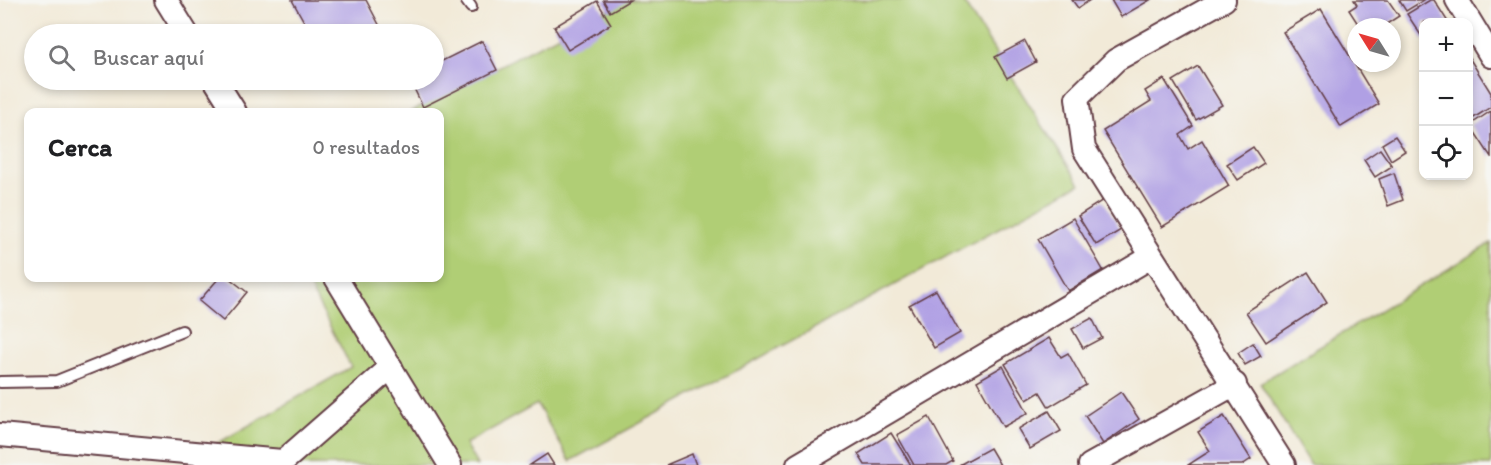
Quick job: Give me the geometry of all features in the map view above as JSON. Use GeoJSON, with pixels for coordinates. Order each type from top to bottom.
{"type":"FeatureCollection","features":[{"type":"Feature","properties":{"kind":"street"},"geometry":{"type":"LineString","coordinates":[[166,0],[182,24]]}},
{"type":"Feature","properties":{"kind":"street"},"geometry":{"type":"LineString","coordinates":[[1224,0],[1116,60],[1077,98],[1084,149],[1151,257],[1235,384],[1284,465]]}},
{"type":"Feature","properties":{"kind":"street"},"geometry":{"type":"LineString","coordinates":[[1457,0],[1491,56]]}},
{"type":"Feature","properties":{"kind":"street"},"geometry":{"type":"LineString","coordinates":[[221,90],[232,108]]}},
{"type":"Feature","properties":{"kind":"street"},"geometry":{"type":"LineString","coordinates":[[798,465],[1151,257]]}},
{"type":"Feature","properties":{"kind":"street"},"geometry":{"type":"LineString","coordinates":[[338,282],[450,465]]}},
{"type":"Feature","properties":{"kind":"street"},"geometry":{"type":"LineString","coordinates":[[0,435],[280,463],[391,367]]}},
{"type":"Feature","properties":{"kind":"street"},"geometry":{"type":"LineString","coordinates":[[1090,465],[1235,384]]}},
{"type":"Feature","properties":{"kind":"lane"},"geometry":{"type":"LineString","coordinates":[[0,382],[57,381],[182,331]]}},
{"type":"Feature","properties":{"kind":"green space"},"geometry":{"type":"Polygon","coordinates":[[[627,0],[962,0],[1080,184],[570,461],[537,404],[465,444],[477,465],[220,465],[211,447],[351,367],[307,282],[444,282],[444,108],[418,108],[627,0]]]}},
{"type":"Feature","properties":{"kind":"green space"},"geometry":{"type":"Polygon","coordinates":[[[1491,243],[1491,465],[1310,465],[1260,383],[1491,243]]]}},
{"type":"Feature","properties":{"kind":"building"},"geometry":{"type":"Polygon","coordinates":[[[292,0],[366,0],[379,24],[305,24],[292,0]]]}},
{"type":"Feature","properties":{"kind":"building"},"geometry":{"type":"Polygon","coordinates":[[[603,0],[630,0],[610,12],[603,0]]]}},
{"type":"Feature","properties":{"kind":"building"},"geometry":{"type":"Polygon","coordinates":[[[1072,0],[1090,0],[1078,8],[1072,0]]]}},
{"type":"Feature","properties":{"kind":"building"},"geometry":{"type":"Polygon","coordinates":[[[1111,0],[1150,0],[1121,17],[1111,0]]]}},
{"type":"Feature","properties":{"kind":"building"},"geometry":{"type":"Polygon","coordinates":[[[1354,0],[1388,0],[1399,16],[1396,18],[1354,18],[1349,10],[1357,5],[1354,0]]]}},
{"type":"Feature","properties":{"kind":"building"},"geometry":{"type":"Polygon","coordinates":[[[1399,0],[1424,0],[1406,11],[1399,0]]]}},
{"type":"Feature","properties":{"kind":"building"},"geometry":{"type":"Polygon","coordinates":[[[1430,0],[1434,0],[1445,18],[1419,18],[1419,32],[1407,14],[1430,0]]]}},
{"type":"Feature","properties":{"kind":"building"},"geometry":{"type":"Polygon","coordinates":[[[597,1],[611,24],[568,50],[554,27],[597,1]]]}},
{"type":"Feature","properties":{"kind":"building"},"geometry":{"type":"Polygon","coordinates":[[[1321,9],[1347,52],[1347,72],[1359,72],[1379,104],[1341,127],[1283,32],[1321,9]]]}},
{"type":"Feature","properties":{"kind":"building"},"geometry":{"type":"Polygon","coordinates":[[[482,41],[497,70],[423,107],[415,90],[444,90],[444,60],[482,41]]]}},
{"type":"Feature","properties":{"kind":"building"},"geometry":{"type":"Polygon","coordinates":[[[1025,41],[1036,62],[1007,78],[995,57],[1025,41]]]}},
{"type":"Feature","properties":{"kind":"building"},"geometry":{"type":"Polygon","coordinates":[[[1473,64],[1491,93],[1491,107],[1473,118],[1473,64]]]}},
{"type":"Feature","properties":{"kind":"building"},"geometry":{"type":"Polygon","coordinates":[[[1198,66],[1222,105],[1196,120],[1173,81],[1198,66]]]}},
{"type":"Feature","properties":{"kind":"building"},"geometry":{"type":"Polygon","coordinates":[[[1164,79],[1193,126],[1180,135],[1188,149],[1202,140],[1229,186],[1162,227],[1103,131],[1151,101],[1145,91],[1164,79]]]}},
{"type":"Feature","properties":{"kind":"building"},"geometry":{"type":"Polygon","coordinates":[[[1491,111],[1491,157],[1473,130],[1473,123],[1491,111]]]}},
{"type":"Feature","properties":{"kind":"building"},"geometry":{"type":"Polygon","coordinates":[[[1395,136],[1405,151],[1391,160],[1382,144],[1395,136]]]}},
{"type":"Feature","properties":{"kind":"building"},"geometry":{"type":"Polygon","coordinates":[[[1253,147],[1264,163],[1238,180],[1227,164],[1253,147]]]}},
{"type":"Feature","properties":{"kind":"building"},"geometry":{"type":"Polygon","coordinates":[[[1380,149],[1392,166],[1375,177],[1364,160],[1380,149]]]}},
{"type":"Feature","properties":{"kind":"building"},"geometry":{"type":"Polygon","coordinates":[[[1394,173],[1403,200],[1388,206],[1379,179],[1394,173]]]}},
{"type":"Feature","properties":{"kind":"building"},"geometry":{"type":"Polygon","coordinates":[[[1103,200],[1121,230],[1096,245],[1078,216],[1103,200]]]}},
{"type":"Feature","properties":{"kind":"building"},"geometry":{"type":"Polygon","coordinates":[[[1073,218],[1103,270],[1068,291],[1038,239],[1073,218]]]}},
{"type":"Feature","properties":{"kind":"building"},"geometry":{"type":"Polygon","coordinates":[[[1308,272],[1327,302],[1266,342],[1246,312],[1308,272]]]}},
{"type":"Feature","properties":{"kind":"building"},"geometry":{"type":"Polygon","coordinates":[[[216,282],[234,282],[247,292],[223,321],[199,301],[216,282]]]}},
{"type":"Feature","properties":{"kind":"building"},"geometry":{"type":"Polygon","coordinates":[[[936,290],[960,333],[934,348],[909,305],[936,290]]]}},
{"type":"Feature","properties":{"kind":"building"},"geometry":{"type":"Polygon","coordinates":[[[1092,318],[1102,338],[1083,348],[1072,329],[1092,318]]]}},
{"type":"Feature","properties":{"kind":"building"},"geometry":{"type":"Polygon","coordinates":[[[1049,338],[1061,357],[1068,353],[1086,385],[1049,407],[1040,392],[1027,400],[1005,364],[1049,338]]]}},
{"type":"Feature","properties":{"kind":"building"},"geometry":{"type":"Polygon","coordinates":[[[1253,343],[1261,356],[1245,365],[1238,353],[1253,343]]]}},
{"type":"Feature","properties":{"kind":"building"},"geometry":{"type":"Polygon","coordinates":[[[1003,366],[1028,413],[1003,427],[977,381],[1003,366]]]}},
{"type":"Feature","properties":{"kind":"building"},"geometry":{"type":"Polygon","coordinates":[[[1121,392],[1139,419],[1103,444],[1085,416],[1121,392]]]}},
{"type":"Feature","properties":{"kind":"building"},"geometry":{"type":"Polygon","coordinates":[[[1049,411],[1061,431],[1030,449],[1018,429],[1049,411]]]}},
{"type":"Feature","properties":{"kind":"building"},"geometry":{"type":"Polygon","coordinates":[[[1224,416],[1251,459],[1242,465],[1188,465],[1210,451],[1198,432],[1224,416]]]}},
{"type":"Feature","properties":{"kind":"building"},"geometry":{"type":"Polygon","coordinates":[[[929,417],[953,461],[946,465],[914,465],[897,435],[929,417]]]}},
{"type":"Feature","properties":{"kind":"building"},"geometry":{"type":"Polygon","coordinates":[[[891,433],[911,465],[865,465],[858,454],[891,433]]]}},
{"type":"Feature","properties":{"kind":"building"},"geometry":{"type":"Polygon","coordinates":[[[990,448],[1000,465],[959,465],[990,448]]]}},
{"type":"Feature","properties":{"kind":"building"},"geometry":{"type":"Polygon","coordinates":[[[547,454],[554,465],[530,465],[547,454]]]}},
{"type":"Feature","properties":{"kind":"building"},"geometry":{"type":"Polygon","coordinates":[[[692,454],[696,465],[666,465],[692,454]]]}}]}
